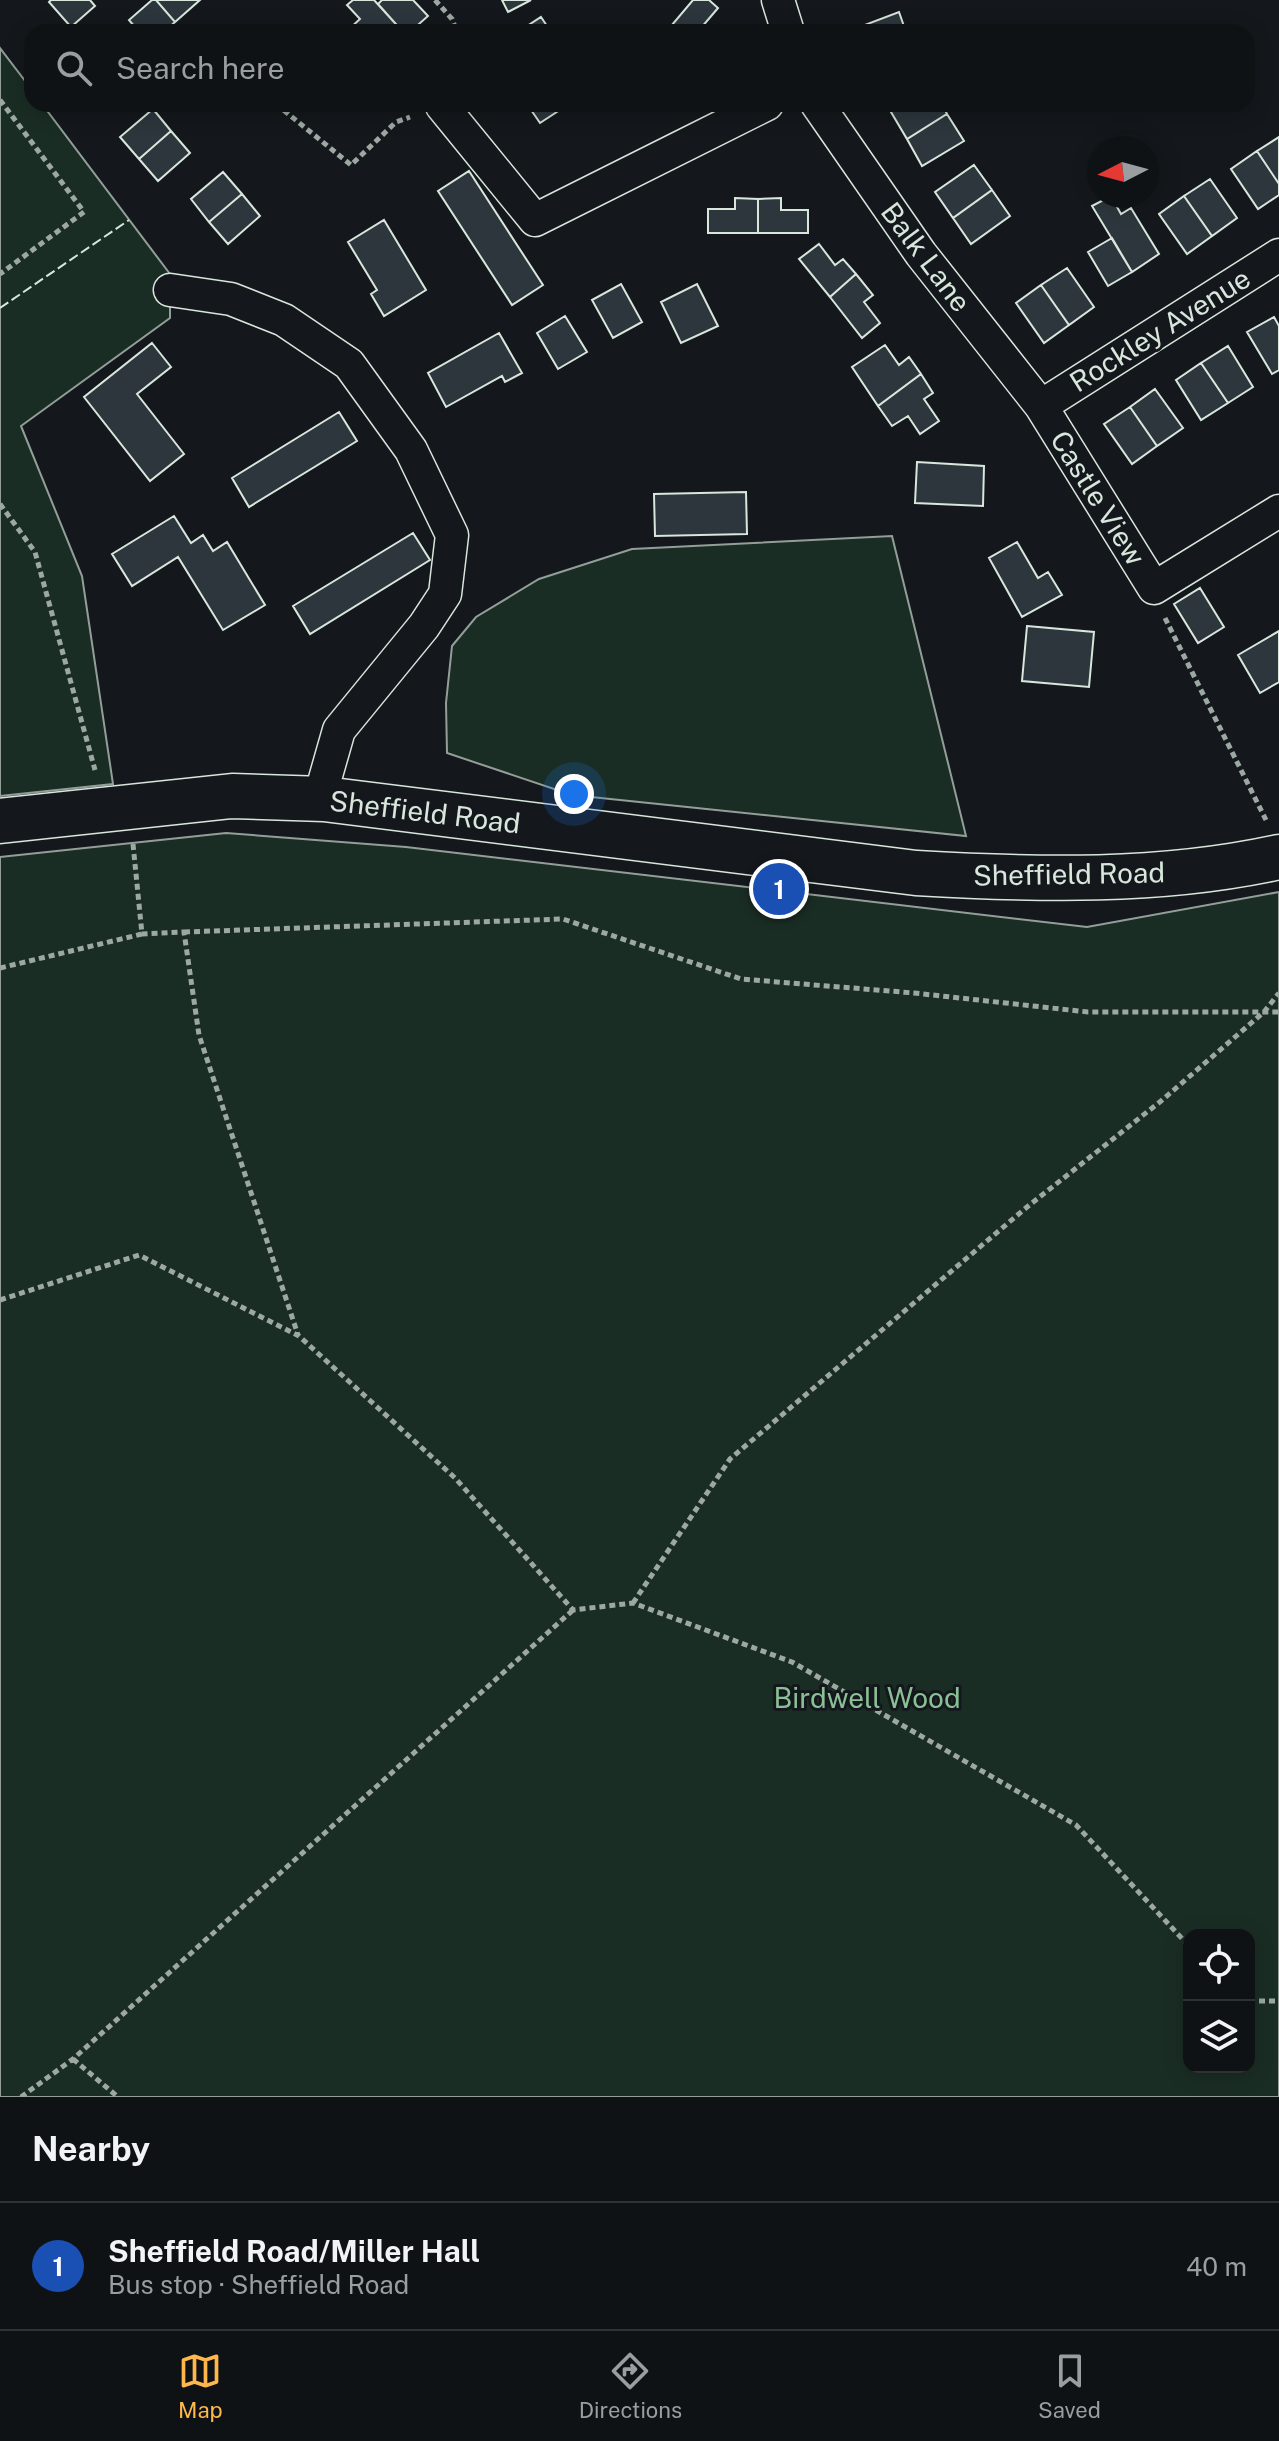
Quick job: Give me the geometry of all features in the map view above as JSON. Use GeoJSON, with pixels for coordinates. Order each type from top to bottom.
{"type":"FeatureCollection","features":[{"type":"Feature","properties":{"kind":"highway","name":"Sheffield Road"},"geometry":{"type":"LineString","coordinates":[[0,821],[232,796],[324,799],[916,873],[1001,878],[1142,877],[1240,865],[1275,844]]}},
{"type":"Feature","properties":{"kind":"street"},"geometry":{"type":"LineString","coordinates":[[778,0],[786,24]]}},
{"type":"Feature","properties":{"kind":"street"},"geometry":{"type":"LineString","coordinates":[[447,112],[535,220],[751,112]]}},
{"type":"Feature","properties":{"kind":"street","name":"Balk Lane"},"geometry":{"type":"LineString","coordinates":[[823,112],[921,254],[1041,406]]}},
{"type":"Feature","properties":{"kind":"street","name":"Rockley Avenue"},"geometry":{"type":"LineString","coordinates":[[1041,406],[1279,255]]}},
{"type":"Feature","properties":{"kind":"street"},"geometry":{"type":"LineString","coordinates":[[170,290],[231,299],[284,320],[349,364],[411,450],[452,535],[445,594],[424,626],[339,730],[325,779],[324,799]]}},
{"type":"Feature","properties":{"kind":"street","name":"Castle View"},"geometry":{"type":"LineString","coordinates":[[1041,406],[1154,588],[1279,511]]}},
{"type":"Feature","properties":{"kind":"path"},"geometry":{"type":"LineString","coordinates":[[435,0],[454,24]]}},
{"type":"Feature","properties":{"kind":"path"},"geometry":{"type":"LineString","coordinates":[[0,100],[84,212],[0,274]]}},
{"type":"Feature","properties":{"kind":"path"},"geometry":{"type":"LineString","coordinates":[[286,112],[351,165],[396,122],[425,112]]}},
{"type":"Feature","properties":{"kind":"path"},"geometry":{"type":"LineString","coordinates":[[0,504],[35,552],[99,785],[123,808],[133,841],[142,934]]}},
{"type":"Feature","properties":{"kind":"path"},"geometry":{"type":"LineString","coordinates":[[1154,588],[1165,620],[1275,844]]}},
{"type":"Feature","properties":{"kind":"path"},"geometry":{"type":"LineString","coordinates":[[0,968],[142,934],[563,919],[741,979],[914,993],[1088,1012],[1279,1012]]}},
{"type":"Feature","properties":{"kind":"path"},"geometry":{"type":"LineString","coordinates":[[184,932],[199,1035],[299,1336]]}},
{"type":"Feature","properties":{"kind":"path"},"geometry":{"type":"LineString","coordinates":[[633,1603],[730,1459],[1027,1207],[1161,1101],[1264,1012],[1279,993]]}},
{"type":"Feature","properties":{"kind":"path"},"geometry":{"type":"LineString","coordinates":[[0,1300],[139,1255],[299,1336],[455,1478],[573,1610]]}},
{"type":"Feature","properties":{"kind":"path"},"geometry":{"type":"LineString","coordinates":[[21,2097],[73,2059],[573,1610],[633,1603],[792,1662],[1076,1825],[1183,1940]]}},
{"type":"Feature","properties":{"kind":"path"},"geometry":{"type":"LineString","coordinates":[[1255,2001],[1279,2001]]}},
{"type":"Feature","properties":{"kind":"path"},"geometry":{"type":"LineString","coordinates":[[73,2059],[118,2097]]}},
{"type":"Feature","properties":{"kind":"green space"},"geometry":{"type":"Polygon","coordinates":[[[0,48],[24,80],[24,112],[48,112],[170,274],[170,318],[21,426],[82,576],[113,784],[0,796],[0,48]]]}},
{"type":"Feature","properties":{"kind":"green space"},"geometry":{"type":"Polygon","coordinates":[[[892,536],[966,836],[572,795],[447,753],[446,703],[452,646],[476,617],[539,579],[632,549],[892,536]]]}},
{"type":"Feature","properties":{"kind":"green space","name":"Birdwell Wood"},"geometry":{"type":"Polygon","coordinates":[[[226,833],[406,847],[1087,927],[1279,892],[1279,2097],[0,2097],[0,857],[226,833]]]}},
{"type":"Feature","properties":{"kind":"building"},"geometry":{"type":"Polygon","coordinates":[[[90,0],[95,6],[74,24],[68,24],[49,2],[90,0]]]}},
{"type":"Feature","properties":{"kind":"building"},"geometry":{"type":"Polygon","coordinates":[[[156,0],[175,22],[132,24],[129,20],[156,0]]]}},
{"type":"Feature","properties":{"kind":"building"},"geometry":{"type":"Polygon","coordinates":[[[156,0],[200,0],[175,22],[156,0]]]}},
{"type":"Feature","properties":{"kind":"building"},"geometry":{"type":"Polygon","coordinates":[[[353,0],[374,0],[396,24],[355,24],[360,19],[347,5],[353,0]]]}},
{"type":"Feature","properties":{"kind":"building"},"geometry":{"type":"Polygon","coordinates":[[[382,0],[413,0],[428,16],[419,24],[396,24],[378,4],[382,0]]]}},
{"type":"Feature","properties":{"kind":"building"},"geometry":{"type":"Polygon","coordinates":[[[502,0],[531,0],[508,12],[502,0]]]}},
{"type":"Feature","properties":{"kind":"building"},"geometry":{"type":"Polygon","coordinates":[[[693,0],[709,0],[718,8],[704,24],[673,24],[693,0]]]}},
{"type":"Feature","properties":{"kind":"building"},"geometry":{"type":"Polygon","coordinates":[[[899,12],[903,24],[867,24],[899,12]]]}},
{"type":"Feature","properties":{"kind":"building"},"geometry":{"type":"Polygon","coordinates":[[[541,17],[546,24],[530,24],[541,17]]]}},
{"type":"Feature","properties":{"kind":"building"},"geometry":{"type":"Polygon","coordinates":[[[149,112],[155,112],[171,131],[139,159],[120,137],[149,112]]]}},
{"type":"Feature","properties":{"kind":"building"},"geometry":{"type":"Polygon","coordinates":[[[532,112],[557,112],[540,123],[532,112]]]}},
{"type":"Feature","properties":{"kind":"building"},"geometry":{"type":"Polygon","coordinates":[[[891,112],[946,112],[947,114],[907,139],[891,112]]]}},
{"type":"Feature","properties":{"kind":"building"},"geometry":{"type":"Polygon","coordinates":[[[947,114],[964,141],[922,166],[907,139],[947,114]]]}},
{"type":"Feature","properties":{"kind":"building"},"geometry":{"type":"Polygon","coordinates":[[[171,131],[190,153],[158,181],[139,159],[171,131]]]}},
{"type":"Feature","properties":{"kind":"building"},"geometry":{"type":"Polygon","coordinates":[[[1279,137],[1279,184],[1257,151],[1279,137]]]}},
{"type":"Feature","properties":{"kind":"building"},"geometry":{"type":"Polygon","coordinates":[[[1257,151],[1279,184],[1279,195],[1258,209],[1231,169],[1257,151]]]}},
{"type":"Feature","properties":{"kind":"building"},"geometry":{"type":"Polygon","coordinates":[[[974,165],[992,190],[953,218],[935,192],[974,165]]]}},
{"type":"Feature","properties":{"kind":"building"},"geometry":{"type":"Polygon","coordinates":[[[469,171],[543,285],[512,305],[438,191],[469,171]]]}},
{"type":"Feature","properties":{"kind":"building"},"geometry":{"type":"Polygon","coordinates":[[[223,172],[242,194],[209,222],[191,199],[223,172]]]}},
{"type":"Feature","properties":{"kind":"building"},"geometry":{"type":"Polygon","coordinates":[[[1210,179],[1237,218],[1212,236],[1184,196],[1210,179]]]}},
{"type":"Feature","properties":{"kind":"building"},"geometry":{"type":"Polygon","coordinates":[[[992,190],[1010,216],[971,244],[953,218],[992,190]]]}},
{"type":"Feature","properties":{"kind":"building"},"geometry":{"type":"Polygon","coordinates":[[[242,194],[260,216],[228,244],[209,222],[242,194]]]}},
{"type":"Feature","properties":{"kind":"building"},"geometry":{"type":"Polygon","coordinates":[[[1184,196],[1212,236],[1187,254],[1159,214],[1184,196]]]}},
{"type":"Feature","properties":{"kind":"building"},"geometry":{"type":"Polygon","coordinates":[[[735,198],[758,199],[758,233],[708,233],[708,209],[735,209],[735,198]]]}},
{"type":"Feature","properties":{"kind":"building"},"geometry":{"type":"Polygon","coordinates":[[[781,198],[781,210],[808,210],[808,233],[758,233],[758,199],[781,198]]]}},
{"type":"Feature","properties":{"kind":"building"},"geometry":{"type":"Polygon","coordinates":[[[1093,208],[1118,208],[1121,214],[1131,208],[1159,254],[1132,272],[1093,208]]]}},
{"type":"Feature","properties":{"kind":"building"},"geometry":{"type":"Polygon","coordinates":[[[384,220],[426,290],[384,316],[371,294],[377,290],[348,242],[384,220]]]}},
{"type":"Feature","properties":{"kind":"building"},"geometry":{"type":"Polygon","coordinates":[[[1112,238],[1132,272],[1108,286],[1088,252],[1112,238]]]}},
{"type":"Feature","properties":{"kind":"building"},"geometry":{"type":"Polygon","coordinates":[[[819,244],[835,265],[843,259],[856,274],[830,297],[799,259],[819,244]]]}},
{"type":"Feature","properties":{"kind":"building"},"geometry":{"type":"Polygon","coordinates":[[[1067,268],[1094,307],[1069,325],[1041,285],[1067,268]]]}},
{"type":"Feature","properties":{"kind":"building"},"geometry":{"type":"Polygon","coordinates":[[[856,274],[873,295],[864,302],[880,323],[862,338],[830,297],[856,274]]]}},
{"type":"Feature","properties":{"kind":"building"},"geometry":{"type":"Polygon","coordinates":[[[621,284],[642,322],[613,338],[592,300],[621,284]]]}},
{"type":"Feature","properties":{"kind":"building"},"geometry":{"type":"Polygon","coordinates":[[[697,284],[718,326],[681,343],[661,302],[697,284]]]}},
{"type":"Feature","properties":{"kind":"building"},"geometry":{"type":"Polygon","coordinates":[[[1041,285],[1069,325],[1044,343],[1016,303],[1041,285]]]}},
{"type":"Feature","properties":{"kind":"building"},"geometry":{"type":"Polygon","coordinates":[[[565,316],[587,352],[558,369],[537,333],[565,316]]]}},
{"type":"Feature","properties":{"kind":"building"},"geometry":{"type":"Polygon","coordinates":[[[1274,317],[1279,326],[1279,370],[1272,374],[1247,332],[1274,317]]]}},
{"type":"Feature","properties":{"kind":"building"},"geometry":{"type":"Polygon","coordinates":[[[499,333],[522,373],[505,382],[502,376],[446,407],[428,373],[499,333]]]}},
{"type":"Feature","properties":{"kind":"building"},"geometry":{"type":"Polygon","coordinates":[[[152,343],[171,367],[137,394],[184,454],[150,481],[84,397],[152,343]]]}},
{"type":"Feature","properties":{"kind":"building"},"geometry":{"type":"Polygon","coordinates":[[[885,345],[899,365],[909,357],[921,374],[878,406],[852,367],[885,345]]]}},
{"type":"Feature","properties":{"kind":"building"},"geometry":{"type":"Polygon","coordinates":[[[1228,346],[1253,387],[1228,403],[1201,363],[1228,346]]]}},
{"type":"Feature","properties":{"kind":"building"},"geometry":{"type":"Polygon","coordinates":[[[1201,363],[1228,403],[1201,420],[1176,380],[1201,363]]]}},
{"type":"Feature","properties":{"kind":"building"},"geometry":{"type":"Polygon","coordinates":[[[921,374],[933,393],[924,399],[939,421],[920,434],[908,416],[892,426],[878,406],[921,374]]]}},
{"type":"Feature","properties":{"kind":"building"},"geometry":{"type":"Polygon","coordinates":[[[1155,389],[1183,428],[1157,446],[1130,407],[1155,389]]]}},
{"type":"Feature","properties":{"kind":"building"},"geometry":{"type":"Polygon","coordinates":[[[1130,407],[1157,446],[1132,464],[1104,424],[1130,407]]]}},
{"type":"Feature","properties":{"kind":"building"},"geometry":{"type":"Polygon","coordinates":[[[339,412],[357,441],[249,507],[232,478],[339,412]]]}},
{"type":"Feature","properties":{"kind":"building"},"geometry":{"type":"Polygon","coordinates":[[[917,462],[984,466],[983,506],[915,503],[917,462]]]}},
{"type":"Feature","properties":{"kind":"building"},"geometry":{"type":"Polygon","coordinates":[[[746,492],[747,534],[655,536],[654,494],[746,492]]]}},
{"type":"Feature","properties":{"kind":"building"},"geometry":{"type":"Polygon","coordinates":[[[174,516],[191,543],[203,535],[213,551],[227,542],[265,605],[223,630],[178,557],[132,586],[112,554],[174,516]]]}},
{"type":"Feature","properties":{"kind":"building"},"geometry":{"type":"Polygon","coordinates":[[[413,533],[430,560],[310,634],[293,606],[413,533]]]}},
{"type":"Feature","properties":{"kind":"building"},"geometry":{"type":"Polygon","coordinates":[[[1017,542],[1038,578],[1048,572],[1062,595],[1022,617],[989,558],[1017,542]]]}},
{"type":"Feature","properties":{"kind":"building"},"geometry":{"type":"Polygon","coordinates":[[[1200,588],[1224,627],[1198,643],[1174,604],[1200,588]]]}},
{"type":"Feature","properties":{"kind":"building"},"geometry":{"type":"Polygon","coordinates":[[[1027,626],[1094,632],[1089,687],[1022,681],[1027,626]]]}},
{"type":"Feature","properties":{"kind":"building"},"geometry":{"type":"Polygon","coordinates":[[[1279,631],[1279,682],[1260,693],[1238,655],[1279,631]]]}},
{"type":"Feature","properties":{"kind":"fence"},"geometry":{"type":"LineString","coordinates":[[0,308],[129,220]]}},
{"type":"Feature","properties":{"kind":"place","name":"Sheffield Road/Miller Hall"},"geometry":{"type":"Point","coordinates":[779,889]}}]}
